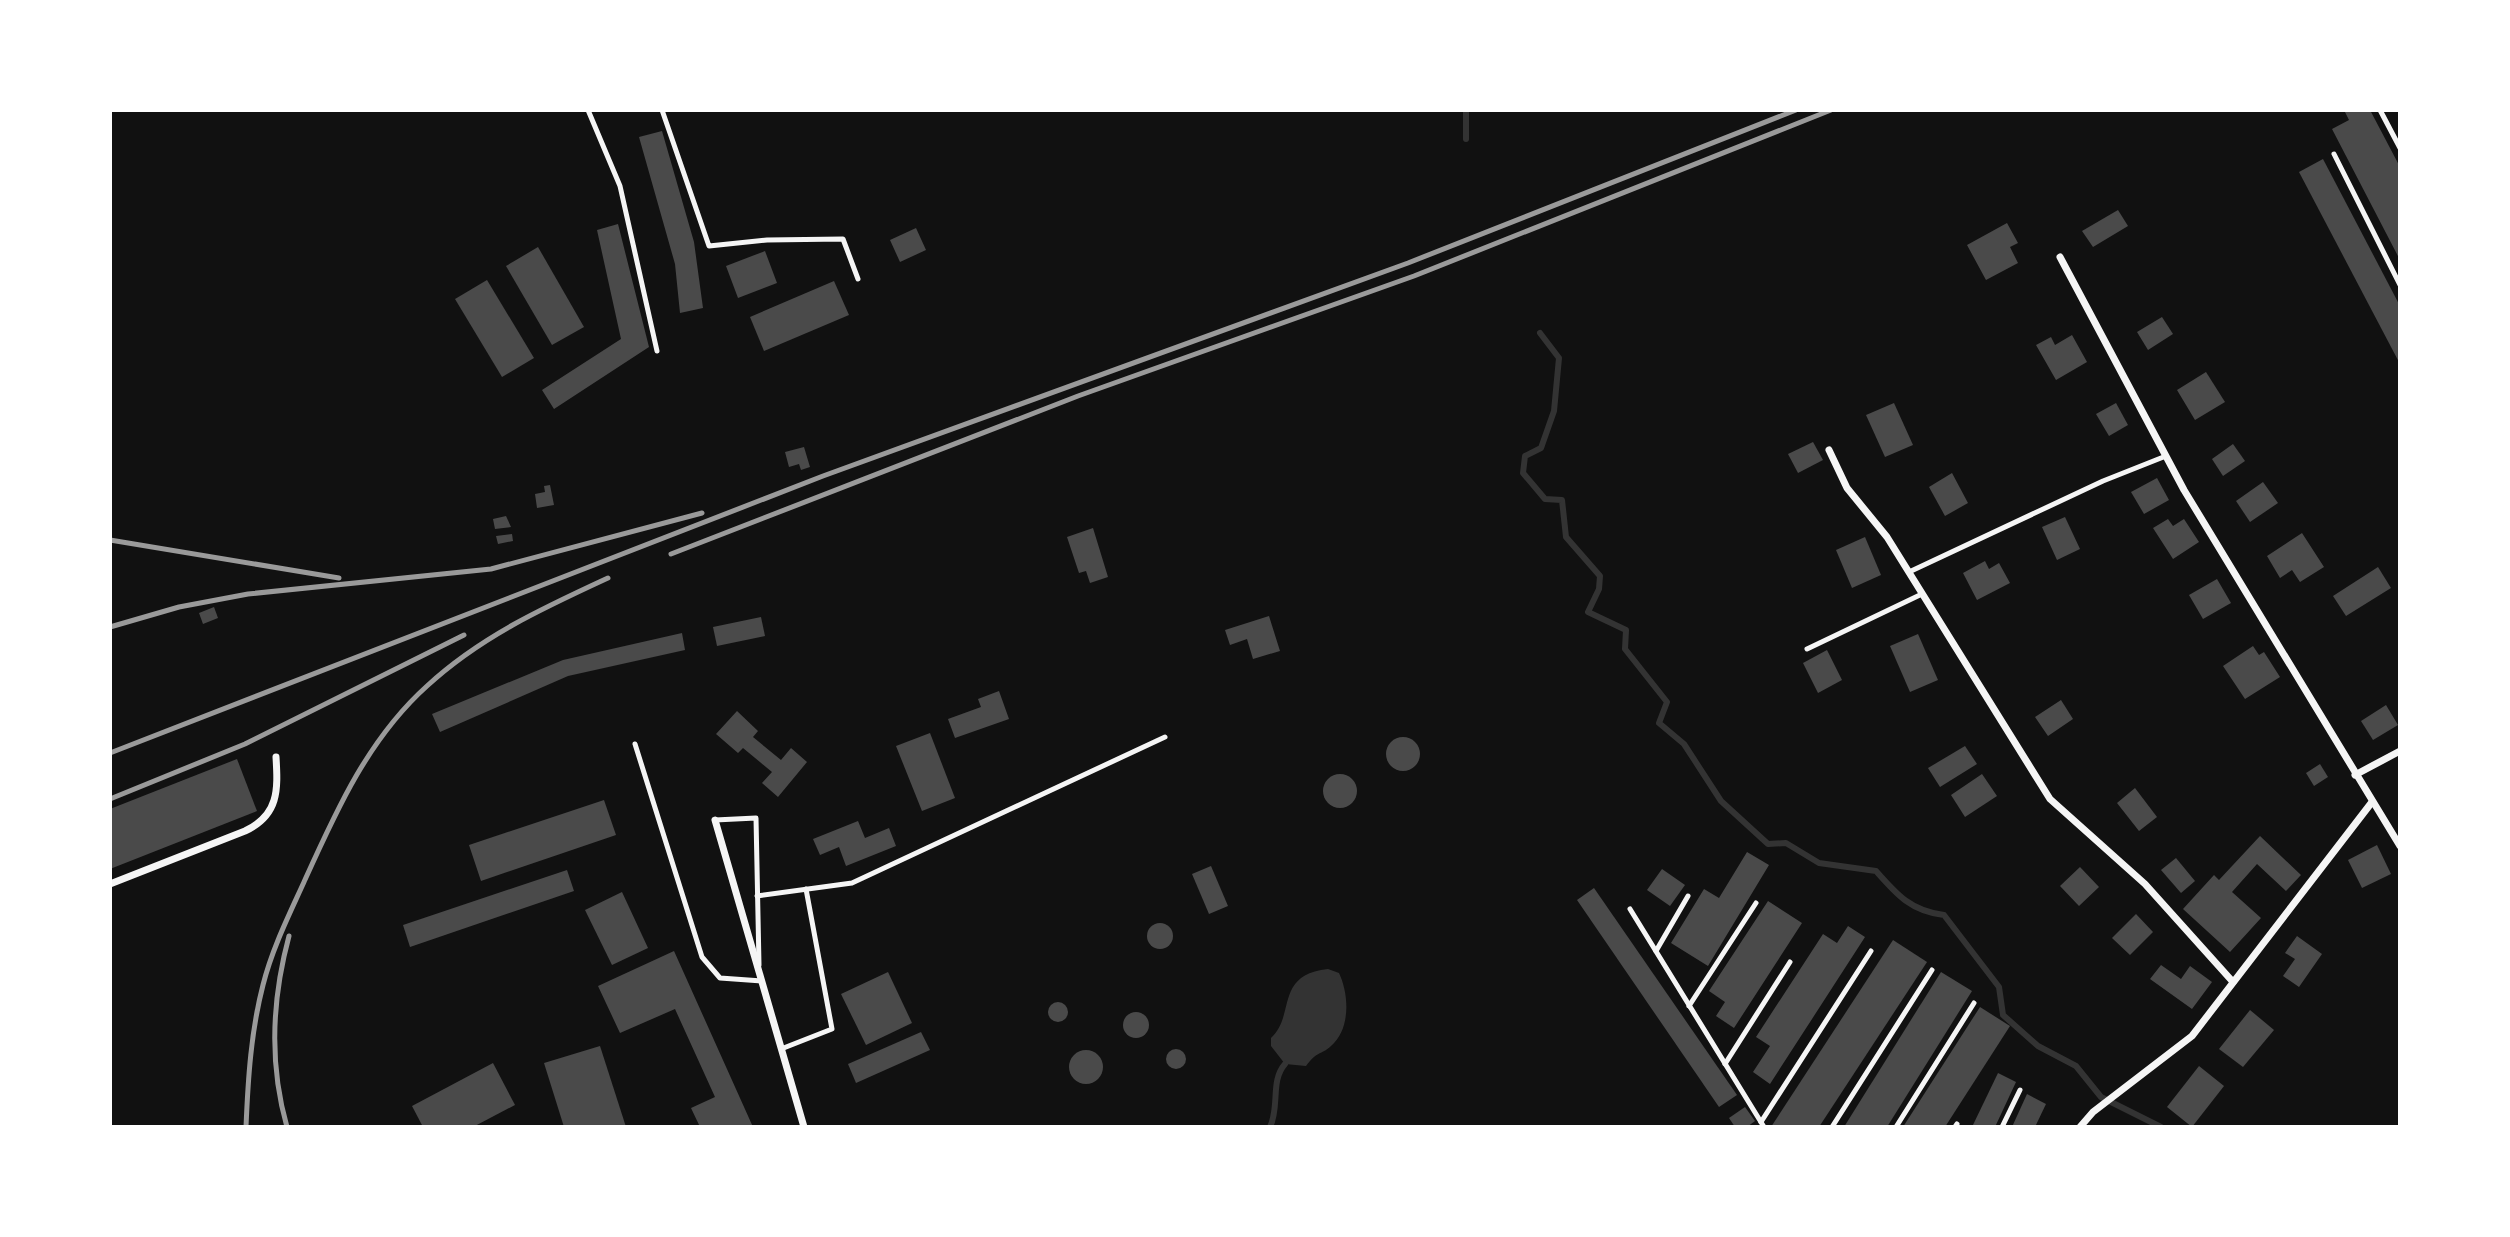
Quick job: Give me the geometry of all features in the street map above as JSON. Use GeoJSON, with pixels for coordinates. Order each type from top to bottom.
{"type":"FeatureCollection","features":[{"type":"Feature","properties":{"kind":"street"},"geometry":{"type":"LineString","coordinates":[[2060,257],[2166,456],[2400,846]]}},
{"type":"Feature","properties":{"kind":"street"},"geometry":{"type":"LineString","coordinates":[[1829,450],[1847,488],[1887,537],[2050,799],[2145,884],[2234,982]]}},
{"type":"Feature","properties":{"kind":"street"},"geometry":{"type":"LineString","coordinates":[[2355,775],[2400,751]]}},
{"type":"Feature","properties":{"kind":"street"},"geometry":{"type":"LineString","coordinates":[[110,884],[246,831],[265,820],[275,803],[278,790],[276,757]]}},
{"type":"Feature","properties":{"kind":"street"},"geometry":{"type":"LineString","coordinates":[[2080,1127],[2101,1106],[2192,1036],[2372,802]]}},
{"type":"Feature","properties":{"kind":"street"},"geometry":{"type":"LineString","coordinates":[[715,820],[804,1127]]}},
{"type":"Feature","properties":{"kind":"lane"},"geometry":{"type":"LineString","coordinates":[[588,110],[620,186],[657,351]]}},
{"type":"Feature","properties":{"kind":"lane"},"geometry":{"type":"LineString","coordinates":[[662,110],[709,246],[767,240],[843,239],[858,279]]}},
{"type":"Feature","properties":{"kind":"lane"},"geometry":{"type":"LineString","coordinates":[[2380,110],[2400,148]]}},
{"type":"Feature","properties":{"kind":"lane"},"geometry":{"type":"LineString","coordinates":[[2334,154],[2400,285]]}},
{"type":"Feature","properties":{"kind":"lane"},"geometry":{"type":"LineString","coordinates":[[1909,572],[2103,481],[2166,456]]}},
{"type":"Feature","properties":{"kind":"lane"},"geometry":{"type":"LineString","coordinates":[[1807,649],[1923,594]]}},
{"type":"Feature","properties":{"kind":"lane"},"geometry":{"type":"LineString","coordinates":[[757,896],[852,883],[1165,737]]}},
{"type":"Feature","properties":{"kind":"lane"},"geometry":{"type":"LineString","coordinates":[[635,744],[702,957],[720,978],[762,981]]}},
{"type":"Feature","properties":{"kind":"lane"},"geometry":{"type":"LineString","coordinates":[[715,820],[756,818],[759,971]]}},
{"type":"Feature","properties":{"kind":"lane"},"geometry":{"type":"LineString","coordinates":[[781,1048],[832,1029],[806,889]]}},
{"type":"Feature","properties":{"kind":"lane"},"geometry":{"type":"LineString","coordinates":[[1656,951],[1688,896]]}},
{"type":"Feature","properties":{"kind":"lane"},"geometry":{"type":"LineString","coordinates":[[1689,1006],[1756,903]]}},
{"type":"Feature","properties":{"kind":"lane"},"geometry":{"type":"LineString","coordinates":[[1630,909],[1762,1125],[1871,951]]}},
{"type":"Feature","properties":{"kind":"lane"},"geometry":{"type":"LineString","coordinates":[[1725,1064],[1790,962]]}},
{"type":"Feature","properties":{"kind":"lane"},"geometry":{"type":"LineString","coordinates":[[1832,1127],[1932,970]]}},
{"type":"Feature","properties":{"kind":"lane"},"geometry":{"type":"LineString","coordinates":[[1896,1127],[1974,1003]]}},
{"type":"Feature","properties":{"kind":"lane"},"geometry":{"type":"LineString","coordinates":[[2002,1127],[2020,1090]]}},
{"type":"Feature","properties":{"kind":"shaded area"},"geometry":{"type":"Polygon","coordinates":[[[1328,969],[1339,973],[1345,991],[1346,1011],[1342,1030],[1331,1046],[1306,1066],[1285,1064],[1271,1046],[1271,1038],[1283,1018],[1293,987],[1311,973],[1328,969]]]}},
{"type":"Feature","properties":{"kind":"building"},"geometry":{"type":"Polygon","coordinates":[[[2344,110],[2370,110],[2400,167],[2400,260],[2332,129],[2349,120],[2344,110]]]}},
{"type":"Feature","properties":{"kind":"building"},"geometry":{"type":"Polygon","coordinates":[[[662,131],[694,242],[703,308],[680,313],[675,264],[639,137],[662,131]]]}},
{"type":"Feature","properties":{"kind":"building"},"geometry":{"type":"Polygon","coordinates":[[[2323,159],[2400,306],[2400,364],[2299,172],[2323,159]]]}},
{"type":"Feature","properties":{"kind":"building"},"geometry":{"type":"Polygon","coordinates":[[[2118,210],[2128,226],[2093,247],[2082,231],[2118,210]]]}},
{"type":"Feature","properties":{"kind":"building"},"geometry":{"type":"Polygon","coordinates":[[[2007,223],[2018,243],[2010,247],[2018,263],[1986,280],[1967,245],[2007,223]]]}},
{"type":"Feature","properties":{"kind":"building"},"geometry":{"type":"Polygon","coordinates":[[[618,224],[649,347],[554,409],[542,390],[621,339],[597,230],[618,224]]]}},
{"type":"Feature","properties":{"kind":"building"},"geometry":{"type":"Polygon","coordinates":[[[916,228],[926,250],[900,262],[890,240],[916,228]]]}},
{"type":"Feature","properties":{"kind":"building"},"geometry":{"type":"Polygon","coordinates":[[[538,247],[584,327],[552,345],[506,266],[538,247]]]}},
{"type":"Feature","properties":{"kind":"building"},"geometry":{"type":"Polygon","coordinates":[[[765,251],[777,283],[738,298],[726,266],[765,251]]]}},
{"type":"Feature","properties":{"kind":"building"},"geometry":{"type":"Polygon","coordinates":[[[487,280],[534,358],[502,377],[455,299],[487,280]]]}},
{"type":"Feature","properties":{"kind":"building"},"geometry":{"type":"Polygon","coordinates":[[[834,281],[849,315],[764,351],[750,317],[834,281]]]}},
{"type":"Feature","properties":{"kind":"building"},"geometry":{"type":"Polygon","coordinates":[[[2162,317],[2173,334],[2148,350],[2137,332],[2162,317]]]}},
{"type":"Feature","properties":{"kind":"building"},"geometry":{"type":"Polygon","coordinates":[[[2072,335],[2087,362],[2056,380],[2036,345],[2051,337],[2055,345],[2072,335]]]}},
{"type":"Feature","properties":{"kind":"building"},"geometry":{"type":"Polygon","coordinates":[[[2206,372],[2225,402],[2195,420],[2177,390],[2206,372]]]}},
{"type":"Feature","properties":{"kind":"building"},"geometry":{"type":"Polygon","coordinates":[[[1894,403],[1913,445],[1885,457],[1866,415],[1894,403]]]}},
{"type":"Feature","properties":{"kind":"building"},"geometry":{"type":"Polygon","coordinates":[[[2116,403],[2128,425],[2109,436],[2096,414],[2116,403]]]}},
{"type":"Feature","properties":{"kind":"building"},"geometry":{"type":"Polygon","coordinates":[[[1813,442],[1823,460],[1798,473],[1788,454],[1813,442]]]}},
{"type":"Feature","properties":{"kind":"building"},"geometry":{"type":"Polygon","coordinates":[[[2233,444],[2245,461],[2223,476],[2212,459],[2233,444]]]}},
{"type":"Feature","properties":{"kind":"building"},"geometry":{"type":"Polygon","coordinates":[[[804,447],[810,467],[801,470],[799,464],[789,467],[785,452],[804,447]]]}},
{"type":"Feature","properties":{"kind":"building"},"geometry":{"type":"Polygon","coordinates":[[[1952,473],[1968,503],[1945,516],[1929,487],[1952,473]]]}},
{"type":"Feature","properties":{"kind":"building"},"geometry":{"type":"Polygon","coordinates":[[[2157,478],[2169,500],[2144,514],[2131,492],[2157,478]]]}},
{"type":"Feature","properties":{"kind":"building"},"geometry":{"type":"Polygon","coordinates":[[[2263,482],[2278,503],[2250,522],[2236,501],[2263,482]]]}},
{"type":"Feature","properties":{"kind":"building"},"geometry":{"type":"Polygon","coordinates":[[[550,485],[554,505],[537,508],[535,494],[545,492],[544,486],[550,485]]]}},
{"type":"Feature","properties":{"kind":"building"},"geometry":{"type":"Polygon","coordinates":[[[506,516],[511,527],[495,529],[493,519],[506,516]]]}},
{"type":"Feature","properties":{"kind":"building"},"geometry":{"type":"Polygon","coordinates":[[[2065,517],[2080,549],[2057,560],[2042,527],[2065,517]]]}},
{"type":"Feature","properties":{"kind":"building"},"geometry":{"type":"Polygon","coordinates":[[[2168,519],[2173,526],[2184,519],[2199,542],[2173,559],[2153,528],[2168,519]]]}},
{"type":"Feature","properties":{"kind":"building"},"geometry":{"type":"Polygon","coordinates":[[[1093,528],[1108,577],[1090,583],[1086,571],[1079,573],[1067,537],[1093,528]]]}},
{"type":"Feature","properties":{"kind":"building"},"geometry":{"type":"Polygon","coordinates":[[[2302,533],[2324,567],[2300,582],[2292,570],[2280,578],[2267,556],[2302,533]]]}},
{"type":"Feature","properties":{"kind":"building"},"geometry":{"type":"Polygon","coordinates":[[[512,534],[513,541],[498,544],[496,536],[512,534]]]}},
{"type":"Feature","properties":{"kind":"building"},"geometry":{"type":"Polygon","coordinates":[[[1865,537],[1881,575],[1852,588],[1836,550],[1865,537]]]}},
{"type":"Feature","properties":{"kind":"building"},"geometry":{"type":"Polygon","coordinates":[[[1985,561],[1989,569],[1999,563],[2010,583],[1977,600],[1963,573],[1985,561]]]}},
{"type":"Feature","properties":{"kind":"building"},"geometry":{"type":"Polygon","coordinates":[[[2378,567],[2391,588],[2346,616],[2333,596],[2378,567]]]}},
{"type":"Feature","properties":{"kind":"building"},"geometry":{"type":"Polygon","coordinates":[[[2217,579],[2231,603],[2203,619],[2189,595],[2217,579]]]}},
{"type":"Feature","properties":{"kind":"building"},"geometry":{"type":"Polygon","coordinates":[[[214,607],[218,618],[203,624],[199,613],[214,607]]]}},
{"type":"Feature","properties":{"kind":"building"},"geometry":{"type":"Polygon","coordinates":[[[1269,616],[1280,651],[1253,659],[1247,639],[1230,645],[1225,630],[1269,616]]]}},
{"type":"Feature","properties":{"kind":"building"},"geometry":{"type":"Polygon","coordinates":[[[761,617],[765,636],[717,646],[713,627],[761,617]]]}},
{"type":"Feature","properties":{"kind":"building"},"geometry":{"type":"Polygon","coordinates":[[[682,633],[685,650],[568,676],[440,732],[432,714],[563,660],[682,633]]]}},
{"type":"Feature","properties":{"kind":"building"},"geometry":{"type":"Polygon","coordinates":[[[1918,634],[1938,680],[1910,692],[1890,646],[1918,634]]]}},
{"type":"Feature","properties":{"kind":"building"},"geometry":{"type":"Polygon","coordinates":[[[2253,646],[2259,655],[2264,652],[2280,677],[2245,699],[2223,666],[2253,646]]]}},
{"type":"Feature","properties":{"kind":"building"},"geometry":{"type":"Polygon","coordinates":[[[1827,650],[1842,680],[1818,693],[1803,663],[1827,650]]]}},
{"type":"Feature","properties":{"kind":"building"},"geometry":{"type":"Polygon","coordinates":[[[999,691],[1009,719],[955,738],[948,719],[981,707],[978,699],[999,691]]]}},
{"type":"Feature","properties":{"kind":"building"},"geometry":{"type":"Polygon","coordinates":[[[2061,700],[2073,719],[2048,736],[2035,717],[2061,700]]]}},
{"type":"Feature","properties":{"kind":"building"},"geometry":{"type":"Polygon","coordinates":[[[2386,705],[2398,725],[2373,740],[2361,721],[2386,705]]]}},
{"type":"Feature","properties":{"kind":"building"},"geometry":{"type":"Polygon","coordinates":[[[737,711],[758,731],[753,737],[781,760],[791,748],[807,762],[778,797],[762,783],[772,772],[743,748],[738,753],[716,734],[737,711]]]}},
{"type":"Feature","properties":{"kind":"building"},"geometry":{"type":"Polygon","coordinates":[[[930,733],[955,798],[922,811],[896,746],[930,733]]]}},
{"type":"Feature","properties":{"kind":"building"},"geometry":{"type":"Polygon","coordinates":[[[1403,737],[1415,742],[1420,754],[1415,766],[1403,771],[1391,766],[1386,754],[1391,742],[1403,737]]]}},
{"type":"Feature","properties":{"kind":"building"},"geometry":{"type":"Polygon","coordinates":[[[1965,746],[1977,764],[1940,787],[1928,768],[1965,746]]]}},
{"type":"Feature","properties":{"kind":"building"},"geometry":{"type":"Polygon","coordinates":[[[237,759],[257,811],[110,869],[110,809],[237,759]]]}},
{"type":"Feature","properties":{"kind":"building"},"geometry":{"type":"Polygon","coordinates":[[[2320,764],[2328,777],[2314,786],[2306,773],[2320,764]]]}},
{"type":"Feature","properties":{"kind":"building"},"geometry":{"type":"Polygon","coordinates":[[[1340,774],[1352,779],[1357,791],[1352,803],[1340,808],[1328,803],[1323,791],[1328,779],[1340,774]]]}},
{"type":"Feature","properties":{"kind":"building"},"geometry":{"type":"Polygon","coordinates":[[[1982,774],[1997,796],[1965,817],[1951,795],[1982,774]]]}},
{"type":"Feature","properties":{"kind":"building"},"geometry":{"type":"Polygon","coordinates":[[[2135,788],[2157,817],[2139,831],[2117,803],[2135,788]]]}},
{"type":"Feature","properties":{"kind":"building"},"geometry":{"type":"Polygon","coordinates":[[[604,800],[616,835],[481,881],[469,845],[604,800]]]}},
{"type":"Feature","properties":{"kind":"building"},"geometry":{"type":"Polygon","coordinates":[[[858,821],[865,838],[889,828],[896,846],[846,866],[839,847],[820,855],[813,839],[858,821]]]}},
{"type":"Feature","properties":{"kind":"building"},"geometry":{"type":"Polygon","coordinates":[[[2260,836],[2301,875],[2286,891],[2257,864],[2232,892],[2261,918],[2230,952],[2183,909],[2214,875],[2219,880],[2260,836]]]}},
{"type":"Feature","properties":{"kind":"building"},"geometry":{"type":"Polygon","coordinates":[[[2377,845],[2391,874],[2362,888],[2348,860],[2377,845]]]}},
{"type":"Feature","properties":{"kind":"building"},"geometry":{"type":"Polygon","coordinates":[[[1747,852],[1769,865],[1708,966],[1671,943],[1704,889],[1719,898],[1747,852]]]}},
{"type":"Feature","properties":{"kind":"building"},"geometry":{"type":"Polygon","coordinates":[[[2176,858],[2195,881],[2181,893],[2161,870],[2176,858]]]}},
{"type":"Feature","properties":{"kind":"building"},"geometry":{"type":"Polygon","coordinates":[[[1211,866],[1228,906],[1209,914],[1192,874],[1211,866]]]}},
{"type":"Feature","properties":{"kind":"building"},"geometry":{"type":"Polygon","coordinates":[[[2080,867],[2099,887],[2079,906],[2060,886],[2080,867]]]}},
{"type":"Feature","properties":{"kind":"building"},"geometry":{"type":"Polygon","coordinates":[[[1662,869],[1685,885],[1670,906],[1647,890],[1662,869]]]}},
{"type":"Feature","properties":{"kind":"building"},"geometry":{"type":"Polygon","coordinates":[[[567,870],[574,891],[410,947],[403,925],[567,870]]]}},
{"type":"Feature","properties":{"kind":"building"},"geometry":{"type":"Polygon","coordinates":[[[1594,888],[1737,1095],[1719,1107],[1577,900],[1594,888]]]}},
{"type":"Feature","properties":{"kind":"building"},"geometry":{"type":"Polygon","coordinates":[[[622,892],[648,948],[612,965],[585,910],[622,892]]]}},
{"type":"Feature","properties":{"kind":"building"},"geometry":{"type":"Polygon","coordinates":[[[1768,901],[1802,923],[1734,1028],[1716,1016],[1725,1002],[1709,991],[1768,901]]]}},
{"type":"Feature","properties":{"kind":"building"},"geometry":{"type":"Polygon","coordinates":[[[2136,914],[2153,932],[2130,955],[2112,938],[2136,914]]]}},
{"type":"Feature","properties":{"kind":"building"},"geometry":{"type":"Polygon","coordinates":[[[1160,923],[1169,927],[1173,936],[1169,945],[1160,949],[1151,945],[1147,936],[1151,927],[1160,923]]]}},
{"type":"Feature","properties":{"kind":"building"},"geometry":{"type":"Polygon","coordinates":[[[1848,926],[1865,937],[1770,1084],[1753,1072],[1770,1046],[1756,1037],[1823,934],[1837,943],[1848,926]]]}},
{"type":"Feature","properties":{"kind":"building"},"geometry":{"type":"Polygon","coordinates":[[[2297,936],[2322,954],[2299,987],[2283,976],[2295,959],[2285,953],[2297,936]]]}},
{"type":"Feature","properties":{"kind":"building"},"geometry":{"type":"Polygon","coordinates":[[[1893,940],[1927,962],[1819,1127],[1771,1127],[1893,940]]]}},
{"type":"Feature","properties":{"kind":"building"},"geometry":{"type":"Polygon","coordinates":[[[674,951],[753,1127],[700,1127],[691,1108],[715,1097],[675,1009],[620,1033],[598,986],[674,951]]]}},
{"type":"Feature","properties":{"kind":"building"},"geometry":{"type":"Polygon","coordinates":[[[2161,965],[2181,979],[2190,966],[2212,982],[2192,1009],[2150,979],[2161,965]]]}},
{"type":"Feature","properties":{"kind":"building"},"geometry":{"type":"Polygon","coordinates":[[[888,972],[912,1023],[866,1045],[841,994],[888,972]]]}},
{"type":"Feature","properties":{"kind":"building"},"geometry":{"type":"Polygon","coordinates":[[[1941,972],[1972,991],[1887,1127],[1844,1127],[1941,972]]]}},
{"type":"Feature","properties":{"kind":"building"},"geometry":{"type":"Polygon","coordinates":[[[1058,1002],[1065,1005],[1068,1012],[1065,1019],[1058,1022],[1051,1019],[1048,1012],[1051,1005],[1058,1002]]]}},
{"type":"Feature","properties":{"kind":"building"},"geometry":{"type":"Polygon","coordinates":[[[1980,1007],[2010,1026],[1945,1127],[1903,1127],[1980,1007]]]}},
{"type":"Feature","properties":{"kind":"building"},"geometry":{"type":"Polygon","coordinates":[[[2250,1010],[2274,1030],[2243,1067],[2219,1049],[2250,1010]]]}},
{"type":"Feature","properties":{"kind":"building"},"geometry":{"type":"Polygon","coordinates":[[[1136,1012],[1145,1016],[1149,1025],[1145,1034],[1136,1038],[1127,1034],[1123,1025],[1127,1016],[1136,1012]]]}},
{"type":"Feature","properties":{"kind":"building"},"geometry":{"type":"Polygon","coordinates":[[[921,1032],[930,1050],[856,1083],[848,1064],[921,1032]]]}},
{"type":"Feature","properties":{"kind":"building"},"geometry":{"type":"Polygon","coordinates":[[[600,1046],[626,1127],[564,1127],[544,1063],[600,1046]]]}},
{"type":"Feature","properties":{"kind":"building"},"geometry":{"type":"Polygon","coordinates":[[[1176,1049],[1183,1052],[1186,1059],[1183,1066],[1176,1069],[1169,1066],[1166,1059],[1169,1052],[1176,1049]]]}},
{"type":"Feature","properties":{"kind":"building"},"geometry":{"type":"Polygon","coordinates":[[[1086,1050],[1098,1055],[1103,1067],[1098,1079],[1086,1084],[1074,1079],[1069,1067],[1074,1055],[1086,1050]]]}},
{"type":"Feature","properties":{"kind":"building"},"geometry":{"type":"Polygon","coordinates":[[[493,1063],[515,1105],[473,1127],[423,1127],[412,1106],[493,1063]]]}},
{"type":"Feature","properties":{"kind":"building"},"geometry":{"type":"Polygon","coordinates":[[[2199,1066],[2224,1086],[2192,1127],[2167,1107],[2199,1066]]]}},
{"type":"Feature","properties":{"kind":"building"},"geometry":{"type":"Polygon","coordinates":[[[1998,1073],[2016,1082],[1995,1127],[1972,1127],[1998,1073]]]}},
{"type":"Feature","properties":{"kind":"building"},"geometry":{"type":"Polygon","coordinates":[[[2027,1094],[2046,1104],[2035,1127],[2012,1127],[2027,1094]]]}},
{"type":"Feature","properties":{"kind":"building"},"geometry":{"type":"Polygon","coordinates":[[[1745,1107],[1755,1121],[1747,1127],[1735,1127],[1729,1118],[1745,1107]]]}},
{"type":"Feature","properties":{"kind":"waterway"},"geometry":{"type":"LineString","coordinates":[[1466,110],[1466,139]]}},
{"type":"Feature","properties":{"kind":"waterway"},"geometry":{"type":"LineString","coordinates":[[1540,333],[1559,358],[1554,411],[1541,448],[1525,456],[1523,473],[1545,499],[1562,500],[1566,537],[1600,576],[1599,589],[1588,612],[1626,630],[1625,649],[1667,702],[1659,723],[1684,744],[1721,801],[1768,844],[1786,843],[1819,863],[1876,871],[1914,906],[1944,915],[1999,987],[2003,1015],[2038,1046],[2076,1066],[2101,1097],[2161,1127]]}},
{"type":"Feature","properties":{"kind":"waterway"},"geometry":{"type":"LineString","coordinates":[[1270,1127],[1276,1086],[1285,1064]]}},
{"type":"Feature","properties":{"kind":"railway"},"geometry":{"type":"LineString","coordinates":[[110,753],[823,476],[1408,263],[1796,110]]}},
{"type":"Feature","properties":{"kind":"railway"},"geometry":{"type":"LineString","coordinates":[[671,554],[1078,396],[1414,276],[1831,110]]}},
{"type":"Feature","properties":{"kind":"railway"},"geometry":{"type":"LineString","coordinates":[[110,627],[179,607],[248,594],[491,569],[702,513]]}},
{"type":"Feature","properties":{"kind":"railway"},"geometry":{"type":"LineString","coordinates":[[110,540],[339,578]]}},
{"type":"Feature","properties":{"kind":"railway"},"geometry":{"type":"LineString","coordinates":[[246,1127],[253,1037],[271,958],[328,829],[355,777],[387,729],[406,707],[447,669],[490,638],[536,612],[608,578]]}},
{"type":"Feature","properties":{"kind":"railway"},"geometry":{"type":"LineString","coordinates":[[110,799],[245,744],[464,635]]}},
{"type":"Feature","properties":{"kind":"railway"},"geometry":{"type":"LineString","coordinates":[[287,1127],[277,1079],[275,1032],[279,984],[289,936]]}}]}
